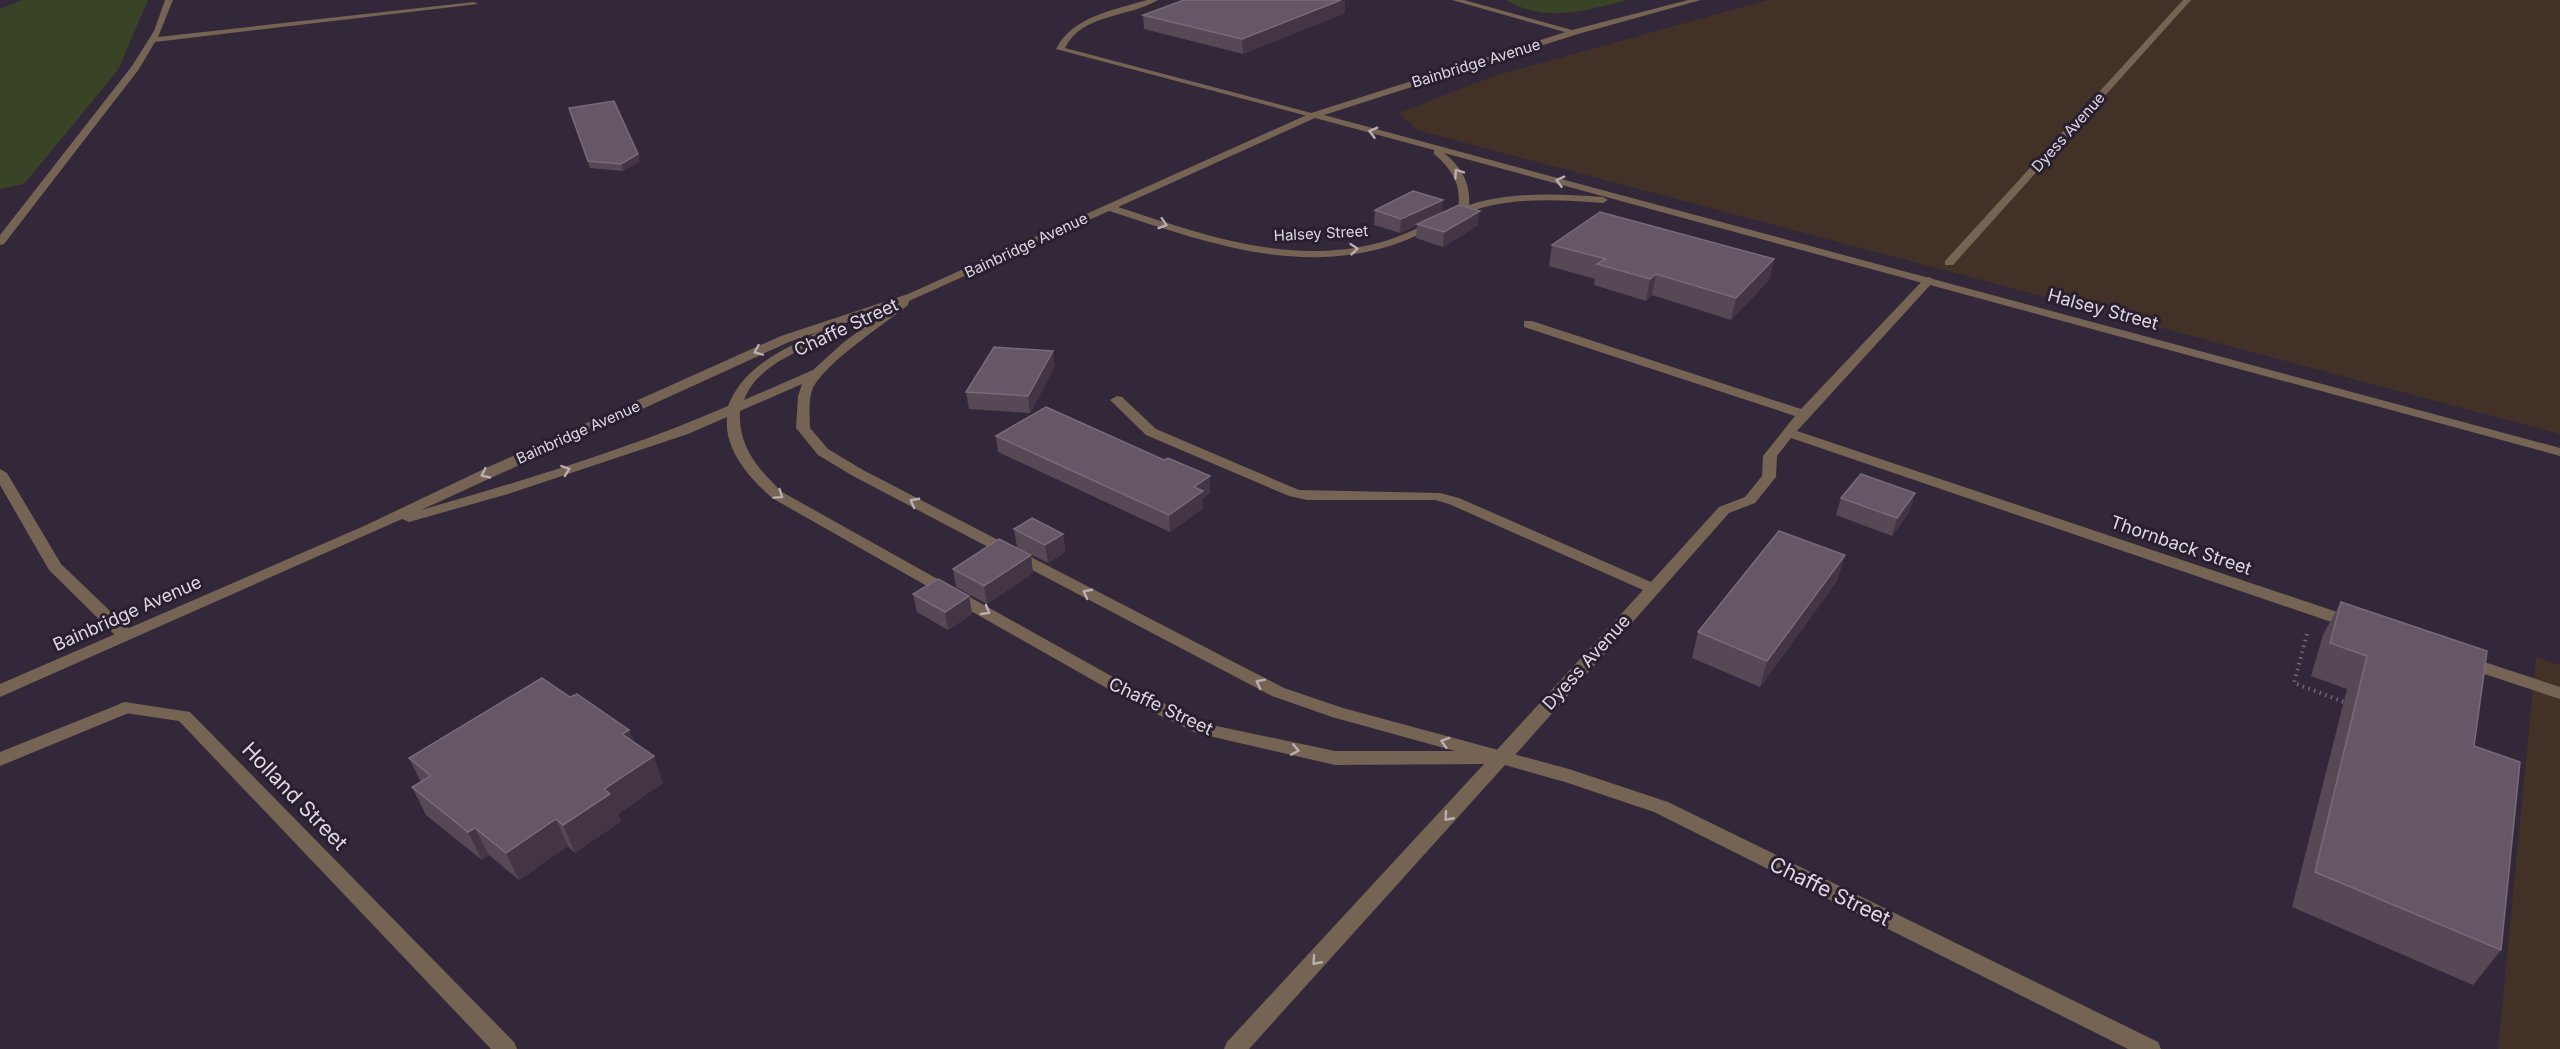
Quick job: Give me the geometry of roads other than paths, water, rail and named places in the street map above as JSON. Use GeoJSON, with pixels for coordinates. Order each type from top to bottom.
{"type":"FeatureCollection","features":[{"type":"Feature","properties":{"kind":"street"},"geometry":{"type":"LineString","coordinates":[[0,242],[136,67],[152,40],[169,0]]}},
{"type":"Feature","properties":{"kind":"street","name":"Halsey Street"},"geometry":{"type":"LineString","coordinates":[[1154,0],[1079,26],[1062,42],[1060,49],[1314,115],[1636,204],[1929,280],[2560,452]]}},
{"type":"Feature","properties":{"kind":"street"},"geometry":{"type":"LineString","coordinates":[[1456,0],[1575,32]]}},
{"type":"Feature","properties":{"kind":"street","name":"Bainbridge Avenue"},"geometry":{"type":"LineString","coordinates":[[0,691],[369,529],[491,471],[785,339],[912,296],[1314,115],[1575,32],[1697,0]]}},
{"type":"Feature","properties":{"kind":"street","name":"Dyess Avenue"},"geometry":{"type":"LineString","coordinates":[[1949,263],[2187,0]]}},
{"type":"Feature","properties":{"kind":"street"},"geometry":{"type":"LineString","coordinates":[[152,40],[474,4]]}},
{"type":"Feature","properties":{"kind":"street","name":"Halsey Street"},"geometry":{"type":"LineString","coordinates":[[1430,147],[1450,161],[1465,183],[1463,211]]}},
{"type":"Feature","properties":{"kind":"street","name":"Halsey Street"},"geometry":{"type":"LineString","coordinates":[[1107,207],[1266,253],[1373,248],[1414,237],[1463,211],[1516,200],[1569,198],[1636,204]]}},
{"type":"Feature","properties":{"kind":"street","name":"Dyess Avenue"},"geometry":{"type":"LineString","coordinates":[[1235,1049],[1724,510],[1750,500],[1769,477],[1770,456],[1803,414],[1929,280]]}},
{"type":"Feature","properties":{"kind":"street","name":"Chaffe Street"},"geometry":{"type":"LineString","coordinates":[[912,296],[867,334],[827,361],[805,389],[803,428],[823,452],[858,473],[1278,692],[1338,713],[1569,776],[1661,807],[2150,1049]]}},
{"type":"Feature","properties":{"kind":"street","name":"Chaffe Street"},"geometry":{"type":"LineString","coordinates":[[912,296],[832,330],[782,356],[753,375],[736,399],[733,423],[739,453],[754,475],[777,495],[1132,695],[1202,729],[1335,758],[1501,758]]}},
{"type":"Feature","properties":{"kind":"street"},"geometry":{"type":"LineString","coordinates":[[1528,324],[1803,414]]}},
{"type":"Feature","properties":{"kind":"street","name":"Bainbridge Avenue"},"geometry":{"type":"LineString","coordinates":[[369,529],[503,491],[683,431],[818,372]]}},
{"type":"Feature","properties":{"kind":"street"},"geometry":{"type":"LineString","coordinates":[[1117,400],[1151,432],[1294,493],[1307,496],[1435,496],[1454,501],[1652,588]]}},
{"type":"Feature","properties":{"kind":"street","name":"Thornback Street"},"geometry":{"type":"LineString","coordinates":[[1789,433],[2370,629]]}},
{"type":"Feature","properties":{"kind":"street"},"geometry":{"type":"LineString","coordinates":[[0,473],[55,567],[125,635]]}},
{"type":"Feature","properties":{"kind":"street"},"geometry":{"type":"LineString","coordinates":[[2448,656],[2560,693]]}},
{"type":"Feature","properties":{"kind":"street","name":"Holland Street"},"geometry":{"type":"LineString","coordinates":[[0,759],[125,708],[184,716],[507,1049]]}}]}
